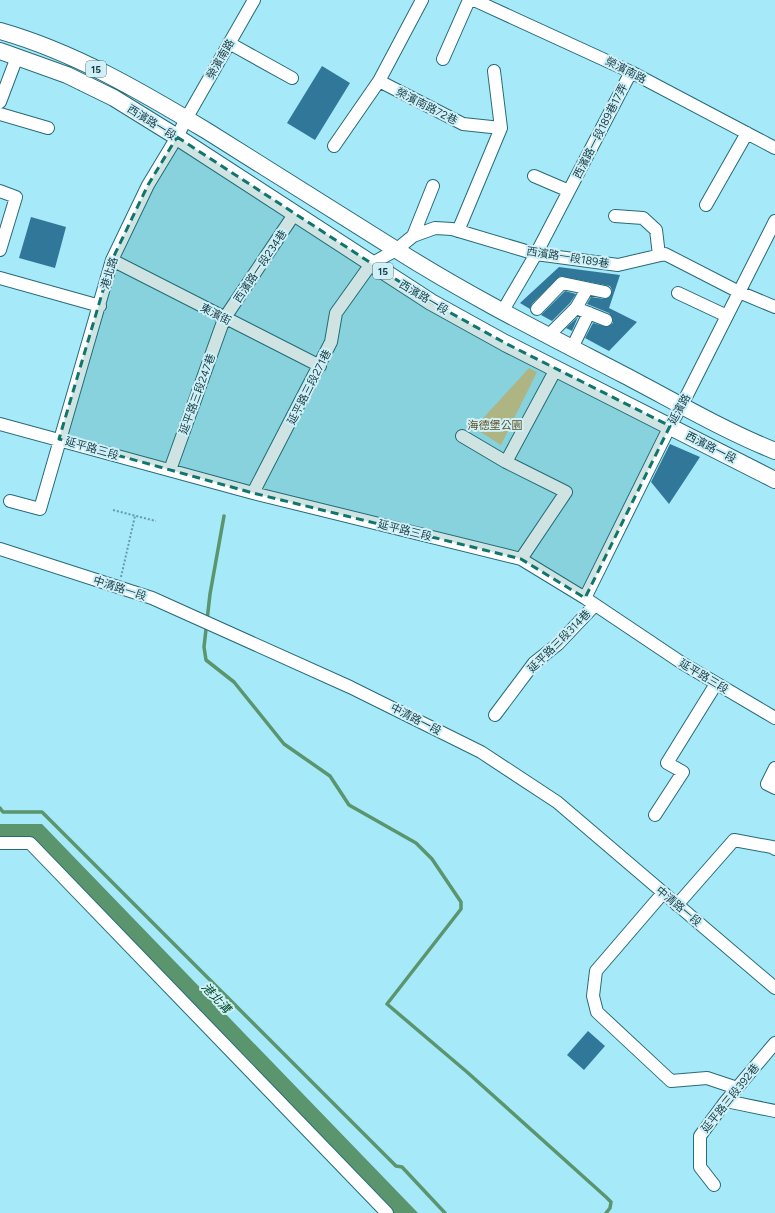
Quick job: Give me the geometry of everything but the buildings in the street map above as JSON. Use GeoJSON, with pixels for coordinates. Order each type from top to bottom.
{"type":"FeatureCollection","features":[{"type":"Feature","properties":{"kind":"main road","name":"西濱路一段"},"geometry":{"type":"LineString","coordinates":[[0,31],[45,46],[113,77],[186,119],[311,195],[396,250],[502,312],[682,405],[775,451]]}},
{"type":"Feature","properties":{"kind":"main road","name":"西濱路一段"},"geometry":{"type":"LineString","coordinates":[[0,51],[67,75],[114,98],[295,213],[431,302],[505,343],[775,480]]}},
{"type":"Feature","properties":{"kind":"street","name":"榮濱南路"},"geometry":{"type":"LineString","coordinates":[[186,119],[254,0]]}},
{"type":"Feature","properties":{"kind":"street"},"geometry":{"type":"LineString","coordinates":[[334,146],[379,81],[422,0]]}},
{"type":"Feature","properties":{"kind":"street"},"geometry":{"type":"LineString","coordinates":[[443,59],[469,0]]}},
{"type":"Feature","properties":{"kind":"street","name":"榮濱南路"},"geometry":{"type":"LineString","coordinates":[[474,0],[631,72],[775,148]]}},
{"type":"Feature","properties":{"kind":"street"},"geometry":{"type":"LineString","coordinates":[[229,42],[292,78]]}},
{"type":"Feature","properties":{"kind":"street"},"geometry":{"type":"LineString","coordinates":[[0,102],[17,57]]}},
{"type":"Feature","properties":{"kind":"street"},"geometry":{"type":"LineString","coordinates":[[458,231],[501,128],[494,71]]}},
{"type":"Feature","properties":{"kind":"street","name":"西濱路一段189巷17弄"},"geometry":{"type":"LineString","coordinates":[[502,312],[536,254],[631,72]]}},
{"type":"Feature","properties":{"kind":"street","name":"榮濱南路72巷"},"geometry":{"type":"LineString","coordinates":[[379,81],[463,124],[501,128]]}},
{"type":"Feature","properties":{"kind":"street"},"geometry":{"type":"LineString","coordinates":[[0,114],[48,128]]}},
{"type":"Feature","properties":{"kind":"street","name":"港北路"},"geometry":{"type":"LineString","coordinates":[[10,501],[40,509],[59,439],[100,306],[112,260],[148,185],[178,138],[186,119]]}},
{"type":"Feature","properties":{"kind":"street"},"geometry":{"type":"LineString","coordinates":[[706,205],[747,133]]}},
{"type":"Feature","properties":{"kind":"street","name":"西濱路一段189巷17弄"},"geometry":{"type":"LineString","coordinates":[[534,176],[569,191]]}},
{"type":"Feature","properties":{"kind":"street"},"geometry":{"type":"LineString","coordinates":[[413,236],[433,186]]}},
{"type":"Feature","properties":{"kind":"street"},"geometry":{"type":"LineString","coordinates":[[0,191],[16,197],[0,250]]}},
{"type":"Feature","properties":{"kind":"street","name":"西濱路一段234巷"},"geometry":{"type":"LineString","coordinates":[[224,319],[295,213]]}},
{"type":"Feature","properties":{"kind":"street"},"geometry":{"type":"LineString","coordinates":[[615,216],[643,218],[656,230],[659,255]]}},
{"type":"Feature","properties":{"kind":"street","name":"延濱路"},"geometry":{"type":"LineString","coordinates":[[590,602],[670,426],[775,221]]}},
{"type":"Feature","properties":{"kind":"street","name":"西濱路一段189巷"},"geometry":{"type":"LineString","coordinates":[[396,250],[413,236],[435,228],[458,231],[536,254],[618,265],[665,254],[739,292],[775,307]]}},
{"type":"Feature","properties":{"kind":"street","name":"延平路三段271巷"},"geometry":{"type":"LineString","coordinates":[[253,493],[320,366],[331,342],[336,313],[371,264],[396,250]]}},
{"type":"Feature","properties":{"kind":"street","name":"東濱街"},"geometry":{"type":"LineString","coordinates":[[112,260],[224,319],[320,366]]}},
{"type":"Feature","properties":{"kind":"street"},"geometry":{"type":"LineString","coordinates":[[0,278],[100,306]]}},
{"type":"Feature","properties":{"kind":"street"},"geometry":{"type":"LineString","coordinates":[[537,309],[562,283],[605,292]]}},
{"type":"Feature","properties":{"kind":"street"},"geometry":{"type":"LineString","coordinates":[[548,336],[576,308],[587,289]]}},
{"type":"Feature","properties":{"kind":"street"},"geometry":{"type":"LineString","coordinates":[[678,293],[727,316]]}},
{"type":"Feature","properties":{"kind":"street"},"geometry":{"type":"LineString","coordinates":[[576,308],[606,320]]}},
{"type":"Feature","properties":{"kind":"street"},"geometry":{"type":"LineString","coordinates":[[572,348],[589,313]]}},
{"type":"Feature","properties":{"kind":"street","name":"延平路三段247巷"},"geometry":{"type":"LineString","coordinates":[[170,470],[224,319]]}},
{"type":"Feature","properties":{"kind":"street"},"geometry":{"type":"LineString","coordinates":[[506,462],[556,369]]}},
{"type":"Feature","properties":{"kind":"street","name":"延平路三段"},"geometry":{"type":"LineString","coordinates":[[0,424],[253,493],[521,559],[590,602],[682,663],[775,718]]}},
{"type":"Feature","properties":{"kind":"street"},"geometry":{"type":"LineString","coordinates":[[462,436],[506,462],[566,492],[521,559]]}},
{"type":"Feature","properties":{"kind":"street","name":"中清路一段"},"geometry":{"type":"LineString","coordinates":[[0,548],[152,598],[350,687],[481,752],[557,802],[775,988]]}},
{"type":"Feature","properties":{"kind":"street","name":"延平路三段314巷"},"geometry":{"type":"LineString","coordinates":[[495,715],[534,663],[558,644],[590,602]]}},
{"type":"Feature","properties":{"kind":"street"},"geometry":{"type":"LineString","coordinates":[[655,814],[683,772],[667,763],[716,684]]}},
{"type":"Feature","properties":{"kind":"street"},"geometry":{"type":"LineString","coordinates":[[771,786],[775,768]]}},
{"type":"Feature","properties":{"kind":"street"},"geometry":{"type":"LineString","coordinates":[[677,905],[734,840],[772,847],[775,849]]}},
{"type":"Feature","properties":{"kind":"street"},"geometry":{"type":"LineString","coordinates":[[0,843],[30,843],[387,1213]]}},
{"type":"Feature","properties":{"kind":"street"},"geometry":{"type":"LineString","coordinates":[[663,893],[596,971],[592,996],[597,1012],[672,1081],[707,1078],[737,1088]]}},
{"type":"Feature","properties":{"kind":"street","name":"延平路三段392巷"},"geometry":{"type":"LineString","coordinates":[[714,1185],[700,1167],[700,1136],[726,1101],[775,1042]]}},
{"type":"Feature","properties":{"kind":"street"},"geometry":{"type":"LineString","coordinates":[[726,1101],[775,1111]]}},
{"type":"Feature","properties":{"kind":"path"},"geometry":{"type":"LineString","coordinates":[[113,510],[156,521]]}},
{"type":"Feature","properties":{"kind":"path"},"geometry":{"type":"LineString","coordinates":[[119,588],[135,516]]}},
{"type":"Feature","properties":{"kind":"highlighted area"},"geometry":{"type":"Polygon","coordinates":[[[177,137],[431,302],[505,343],[670,426],[585,598],[521,559],[253,493],[59,439],[112,260],[148,185],[177,137]]]}},
{"type":"Feature","properties":{"kind":"green space","name":"海德堡公園"},"geometry":{"type":"Polygon","coordinates":[[[529,368],[537,372],[501,445],[474,428],[529,368]]]}},
{"type":"Feature","properties":{"kind":"shaded area","name":"港北溝"},"geometry":{"type":"Polygon","coordinates":[[[0,824],[42,824],[418,1213],[392,1213],[30,838],[0,838],[0,824]]]}},
{"type":"Feature","properties":{"kind":"waterway"},"geometry":{"type":"LineString","coordinates":[[224,516],[210,594],[204,647],[206,660],[234,682],[284,744],[330,776],[349,805],[416,843],[432,859],[461,902],[461,909],[387,1004],[467,1072],[606,1197],[611,1202],[610,1208],[606,1213]]}},
{"type":"Feature","properties":{"kind":"waterway"},"geometry":{"type":"LineString","coordinates":[[0,808],[3,812],[42,812],[396,1166],[402,1167],[445,1213]]}}]}
